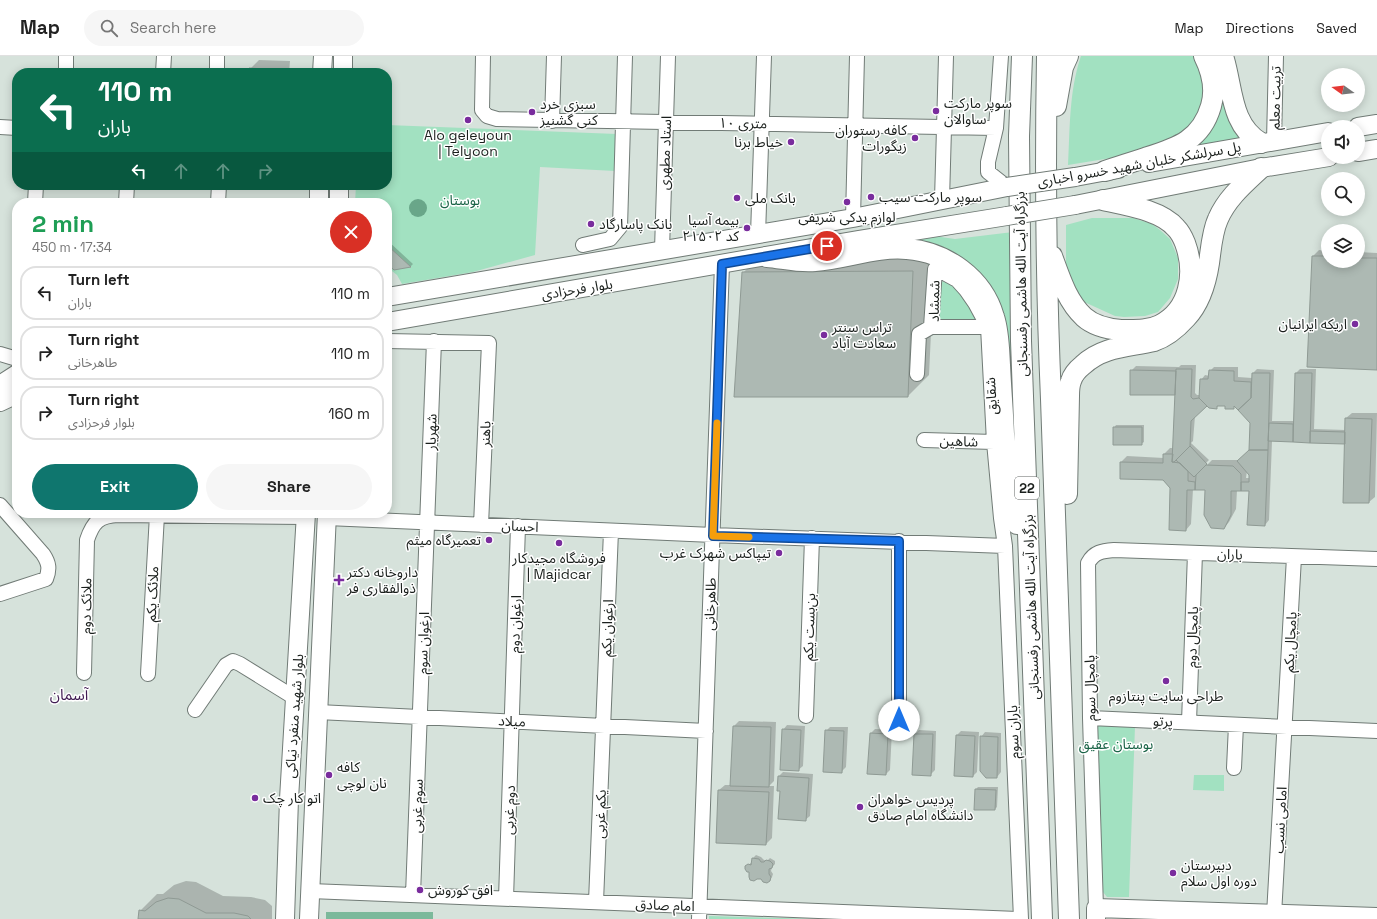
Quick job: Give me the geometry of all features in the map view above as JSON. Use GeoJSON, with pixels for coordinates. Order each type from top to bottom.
{"type":"FeatureCollection","features":[{"type":"Feature","properties":{"kind":"highway","name":"بزرگراه آیت الله هاشمی رفسنجانی"},"geometry":{"type":"LineString","coordinates":[[1022,56],[1019,136],[1021,340],[1042,919]]}},
{"type":"Feature","properties":{"kind":"highway","name":"بزرگراه آیت الله هاشمی رفسنجانی"},"geometry":{"type":"LineString","coordinates":[[1047,56],[1046,240],[1048,334],[1069,919]]}},
{"type":"Feature","properties":{"kind":"highway"},"geometry":{"type":"LineString","coordinates":[[1047,149],[1063,67],[1068,56]]}},
{"type":"Feature","properties":{"kind":"highway"},"geometry":{"type":"LineString","coordinates":[[1105,171],[1169,151],[1184,143],[1196,134],[1209,112],[1213,98],[1214,83],[1204,56]]}},
{"type":"Feature","properties":{"kind":"highway"},"geometry":{"type":"LineString","coordinates":[[1222,56],[1227,70],[1234,106],[1239,121],[1252,138],[1267,142]]}},
{"type":"Feature","properties":{"kind":"highway"},"geometry":{"type":"LineString","coordinates":[[1057,576],[1067,558],[1069,396],[1071,381],[1076,371],[1090,358],[1107,350],[1155,340],[1172,332],[1186,318],[1197,302],[1204,286],[1217,220],[1229,200],[1260,168]]}},
{"type":"Feature","properties":{"kind":"highway"},"geometry":{"type":"LineString","coordinates":[[1046,240],[1063,288],[1085,318],[1104,328],[1147,329],[1159,326],[1183,304],[1188,291],[1190,262],[1188,251],[1182,237],[1176,227],[1155,214],[1103,200]]}},
{"type":"Feature","properties":{"kind":"highway"},"geometry":{"type":"LineString","coordinates":[[766,257],[813,262],[891,249],[919,250],[933,254],[950,262],[976,282],[990,304],[998,334],[1005,437],[1019,535],[1031,583]]}},
{"type":"Feature","properties":{"kind":"main road"},"geometry":{"type":"LineString","coordinates":[[322,68],[323,56]]}},
{"type":"Feature","properties":{"kind":"main road"},"geometry":{"type":"LineString","coordinates":[[343,56],[343,68]]}},
{"type":"Feature","properties":{"kind":"main road"},"geometry":{"type":"LineString","coordinates":[[1365,126],[1377,124]]}},
{"type":"Feature","properties":{"kind":"main road"},"geometry":{"type":"LineString","coordinates":[[1267,142],[1321,133]]}},
{"type":"Feature","properties":{"kind":"main road","name":"پل سرلشکر خلبان شهید خسرو اخباری"},"geometry":{"type":"LineString","coordinates":[[758,235],[854,218],[1008,186],[1075,177],[1267,142]]}},
{"type":"Feature","properties":{"kind":"main road"},"geometry":{"type":"LineString","coordinates":[[1365,151],[1377,149]]}},
{"type":"Feature","properties":{"kind":"main road"},"geometry":{"type":"LineString","coordinates":[[1260,168],[1321,158]]}},
{"type":"Feature","properties":{"kind":"main road","name":"پل سرلشکر خلبان شهید خسرو اخباری"},"geometry":{"type":"LineString","coordinates":[[766,257],[858,240],[1075,206],[1260,168]]}},
{"type":"Feature","properties":{"kind":"main road","name":"بلوار فرحزادی"},"geometry":{"type":"LineString","coordinates":[[392,294],[476,282],[758,235]]}},
{"type":"Feature","properties":{"kind":"main road","name":"بلوار فرحزادی"},"geometry":{"type":"LineString","coordinates":[[392,321],[766,257]]}},
{"type":"Feature","properties":{"kind":"main road"},"geometry":{"type":"LineString","coordinates":[[476,282],[472,288],[471,295],[479,305]]}},
{"type":"Feature","properties":{"kind":"main road"},"geometry":{"type":"LineString","coordinates":[[0,402],[10,381]]}},
{"type":"Feature","properties":{"kind":"main road","name":"بلوار شهید منفرد نیاکی"},"geometry":{"type":"LineString","coordinates":[[285,919],[289,799],[306,518]]}},
{"type":"Feature","properties":{"kind":"main road","name":"بلوار شهید منفرد نیاکی"},"geometry":{"type":"LineString","coordinates":[[309,919],[327,518]]}},
{"type":"Feature","properties":{"kind":"main road"},"geometry":{"type":"LineString","coordinates":[[289,799],[293,805],[298,808],[302,808],[306,807],[314,796]]}},
{"type":"Feature","properties":{"kind":"main road"},"geometry":{"type":"LineString","coordinates":[[1096,914],[1377,917]]}},
{"type":"Feature","properties":{"kind":"street"},"geometry":{"type":"LineString","coordinates":[[66,56],[66,68]]}},
{"type":"Feature","properties":{"kind":"street"},"geometry":{"type":"LineString","coordinates":[[163,68],[164,56]]}},
{"type":"Feature","properties":{"kind":"street","name":"۱۰ متری"},"geometry":{"type":"LineString","coordinates":[[483,56],[482,106],[483,112],[491,118],[552,121],[996,128]]}},
{"type":"Feature","properties":{"kind":"street"},"geometry":{"type":"LineString","coordinates":[[552,121],[554,56]]}},
{"type":"Feature","properties":{"kind":"street"},"geometry":{"type":"LineString","coordinates":[[584,245],[610,239],[620,227],[625,56]]}},
{"type":"Feature","properties":{"kind":"street","name":"استاد مطهری"},"geometry":{"type":"LineString","coordinates":[[662,250],[668,56]]}},
{"type":"Feature","properties":{"kind":"street"},"geometry":{"type":"LineString","coordinates":[[758,235],[764,56]]}},
{"type":"Feature","properties":{"kind":"street"},"geometry":{"type":"LineString","coordinates":[[854,218],[857,56]]}},
{"type":"Feature","properties":{"kind":"street"},"geometry":{"type":"LineString","coordinates":[[942,200],[946,56]]}},
{"type":"Feature","properties":{"kind":"street"},"geometry":{"type":"LineString","coordinates":[[1000,56],[996,128],[988,162],[988,172],[1008,186]]}},
{"type":"Feature","properties":{"kind":"street","name":"تربیت معلم"},"geometry":{"type":"LineString","coordinates":[[1267,142],[1272,59]]}},
{"type":"Feature","properties":{"kind":"street"},"geometry":{"type":"LineString","coordinates":[[0,128],[12,128]]}},
{"type":"Feature","properties":{"kind":"street","name":"طاهرخانی"},"geometry":{"type":"LineString","coordinates":[[699,913],[722,264]]}},
{"type":"Feature","properties":{"kind":"street","name":"شمشاد"},"geometry":{"type":"LineString","coordinates":[[935,269],[931,327],[988,327]]}},
{"type":"Feature","properties":{"kind":"street","name":"شقایق"},"geometry":{"type":"LineString","coordinates":[[935,269],[956,280],[966,290],[976,303],[988,327],[994,442],[1005,546]]}},
{"type":"Feature","properties":{"kind":"street"},"geometry":{"type":"LineString","coordinates":[[917,374],[919,334],[931,327]]}},
{"type":"Feature","properties":{"kind":"street"},"geometry":{"type":"LineString","coordinates":[[392,340],[434,341]]}},
{"type":"Feature","properties":{"kind":"street","name":"باهنر"},"geometry":{"type":"LineString","coordinates":[[434,341],[489,343],[481,525]]}},
{"type":"Feature","properties":{"kind":"street","name":"شهریار"},"geometry":{"type":"LineString","coordinates":[[428,522],[434,341]]}},
{"type":"Feature","properties":{"kind":"street"},"geometry":{"type":"LineString","coordinates":[[0,354],[12,358]]}},
{"type":"Feature","properties":{"kind":"street","name":"شاهین"},"geometry":{"type":"LineString","coordinates":[[924,440],[994,442]]}},
{"type":"Feature","properties":{"kind":"street"},"geometry":{"type":"LineString","coordinates":[[0,506],[48,560],[49,568],[46,579],[0,594]]}},
{"type":"Feature","properties":{"kind":"street","name":"ملائک دوم"},"geometry":{"type":"LineString","coordinates":[[84,673],[87,540],[94,524],[104,518]]}},
{"type":"Feature","properties":{"kind":"street","name":"ملائک یکم"},"geometry":{"type":"LineString","coordinates":[[148,674],[157,518]]}},
{"type":"Feature","properties":{"kind":"street","name":"احسان"},"geometry":{"type":"LineString","coordinates":[[361,518],[713,536]]}},
{"type":"Feature","properties":{"kind":"street","name":"ارغوان سوم"},"geometry":{"type":"LineString","coordinates":[[420,717],[428,522]]}},
{"type":"Feature","properties":{"kind":"street","name":"ارغوان دوم"},"geometry":{"type":"LineString","coordinates":[[512,721],[518,526]]}},
{"type":"Feature","properties":{"kind":"street","name":"ارغوان یکم"},"geometry":{"type":"LineString","coordinates":[[603,726],[610,531]]}},
{"type":"Feature","properties":{"kind":"street"},"geometry":{"type":"LineString","coordinates":[[713,536],[812,538],[1005,546]]}},
{"type":"Feature","properties":{"kind":"street","name":"بن‌بست یکم"},"geometry":{"type":"LineString","coordinates":[[806,716],[812,538]]}},
{"type":"Feature","properties":{"kind":"street"},"geometry":{"type":"LineString","coordinates":[[899,541],[899,720]]}},
{"type":"Feature","properties":{"kind":"street","name":"باران سوم"},"geometry":{"type":"LineString","coordinates":[[1005,546],[1021,919]]}},
{"type":"Feature","properties":{"kind":"street","name":"باران"},"geometry":{"type":"LineString","coordinates":[[1088,563],[1092,557],[1106,550],[1377,559]]}},
{"type":"Feature","properties":{"kind":"street","name":"پامچال دوم"},"geometry":{"type":"LineString","coordinates":[[1189,722],[1195,552]]}},
{"type":"Feature","properties":{"kind":"street","name":"پامچال یکم"},"geometry":{"type":"LineString","coordinates":[[1285,726],[1294,557]]}},
{"type":"Feature","properties":{"kind":"street","name":"پامچال سوم"},"geometry":{"type":"LineString","coordinates":[[1088,563],[1090,718],[1096,914]]}},
{"type":"Feature","properties":{"kind":"street"},"geometry":{"type":"LineString","coordinates":[[195,710],[226,665],[233,662],[240,664],[295,698]]}},
{"type":"Feature","properties":{"kind":"street","name":"میلاد"},"geometry":{"type":"LineString","coordinates":[[318,712],[706,731]]}},
{"type":"Feature","properties":{"kind":"street","name":"سوم غربی"},"geometry":{"type":"LineString","coordinates":[[413,895],[420,717]]}},
{"type":"Feature","properties":{"kind":"street","name":"پرتو"},"geometry":{"type":"LineString","coordinates":[[1090,718],[1377,731]]}},
{"type":"Feature","properties":{"kind":"street","name":"دوم غربی"},"geometry":{"type":"LineString","coordinates":[[506,899],[512,721]]}},
{"type":"Feature","properties":{"kind":"street"},"geometry":{"type":"LineString","coordinates":[[1234,768],[1236,725]]}},
{"type":"Feature","properties":{"kind":"street","name":"یکم غربی"},"geometry":{"type":"LineString","coordinates":[[596,902],[603,726]]}},
{"type":"Feature","properties":{"kind":"street","name":"امامی نسب"},"geometry":{"type":"LineString","coordinates":[[1274,915],[1285,726]]}},
{"type":"Feature","properties":{"kind":"street","name":"امام صادق"},"geometry":{"type":"LineString","coordinates":[[310,891],[596,902],[699,913],[1021,919]]}},
{"type":"Feature","properties":{"kind":"green space"},"geometry":{"type":"Polygon","coordinates":[[[1081,56],[1198,56],[1209,92],[1191,133],[1117,157],[1068,165],[1072,96],[1081,56]]]}},
{"type":"Feature","properties":{"kind":"green space"},"geometry":{"type":"Polygon","coordinates":[[[1220,87],[1247,140],[1185,150],[1220,87]]]}},
{"type":"Feature","properties":{"kind":"green space","name":"بوستان"},"geometry":{"type":"Polygon","coordinates":[[[392,125],[617,134],[615,171],[540,167],[535,255],[473,272],[402,284],[397,275],[392,271],[392,198],[355,198],[356,190],[392,190],[392,125]]]}},
{"type":"Feature","properties":{"kind":"green space"},"geometry":{"type":"Polygon","coordinates":[[[1092,218],[1133,218],[1152,224],[1170,239],[1178,258],[1178,279],[1170,298],[1158,312],[1145,316],[1115,316],[1082,301],[1075,292],[1066,269],[1066,225],[1092,218]]]}},
{"type":"Feature","properties":{"kind":"green space"},"geometry":{"type":"Polygon","coordinates":[[[1013,232],[1022,534],[1004,390],[959,263],[849,251],[934,236],[955,239],[1013,232]]]}},
{"type":"Feature","properties":{"kind":"green space"},"geometry":{"type":"Polygon","coordinates":[[[950,281],[954,283],[977,316],[976,322],[938,321],[937,282],[950,281]]]}},
{"type":"Feature","properties":{"kind":"green space","name":"بوستان عقیق"},"geometry":{"type":"Polygon","coordinates":[[[1096,725],[1135,726],[1129,897],[1107,897],[1103,892],[1096,725]]]}},
{"type":"Feature","properties":{"kind":"green space"},"geometry":{"type":"Polygon","coordinates":[[[1194,775],[1224,775],[1224,791],[1193,790],[1194,775]]]}},
{"type":"Feature","properties":{"kind":"green space"},"geometry":{"type":"Polygon","coordinates":[[[709,916],[824,919],[709,919],[709,916]]]}},
{"type":"Feature","properties":{"kind":"shaded area"},"geometry":{"type":"Polygon","coordinates":[[[414,199],[422,199],[427,204],[425,215],[422,217],[414,217],[409,212],[409,204],[414,199]]]}},
{"type":"Feature","properties":{"kind":"shaded area"},"geometry":{"type":"Polygon","coordinates":[[[326,912],[433,912],[433,919],[326,919],[326,912]]]}},
{"type":"Feature","properties":{"kind":"building"},"geometry":{"type":"Polygon","coordinates":[[[392,250],[411,267],[394,270],[392,268],[392,250]]]}},
{"type":"Feature","properties":{"kind":"building"},"geometry":{"type":"Polygon","coordinates":[[[1312,256],[1321,256],[1321,268],[1365,268],[1365,258],[1377,258],[1377,370],[1307,367],[1312,256]]]}},
{"type":"Feature","properties":{"kind":"building","name":"تراس سنتر سعادت آباد"},"geometry":{"type":"Polygon","coordinates":[[[913,271],[908,397],[734,397],[742,272],[913,271]]]}},
{"type":"Feature","properties":{"kind":"building"},"geometry":{"type":"Polygon","coordinates":[[[1176,369],[1192,369],[1191,397],[1193,399],[1199,398],[1207,406],[1191,421],[1190,446],[1174,462],[1172,462],[1176,369]]]}},
{"type":"Feature","properties":{"kind":"building"},"geometry":{"type":"Polygon","coordinates":[[[1130,370],[1176,371],[1175,395],[1130,395],[1130,370]]]}},
{"type":"Feature","properties":{"kind":"building"},"geometry":{"type":"Polygon","coordinates":[[[1209,370],[1234,371],[1234,381],[1251,382],[1251,398],[1238,410],[1234,406],[1234,409],[1225,409],[1225,406],[1217,406],[1217,409],[1209,408],[1199,398],[1200,379],[1208,379],[1209,370]]]}},
{"type":"Feature","properties":{"kind":"building"},"geometry":{"type":"Polygon","coordinates":[[[1252,373],[1270,373],[1268,450],[1249,450],[1250,423],[1238,410],[1251,398],[1252,373]]]}},
{"type":"Feature","properties":{"kind":"building"},"geometry":{"type":"Polygon","coordinates":[[[1295,373],[1312,373],[1310,443],[1293,442],[1295,373]]]}},
{"type":"Feature","properties":{"kind":"building"},"geometry":{"type":"Polygon","coordinates":[[[1345,418],[1372,419],[1369,503],[1343,503],[1345,418]]]}},
{"type":"Feature","properties":{"kind":"building"},"geometry":{"type":"Polygon","coordinates":[[[1269,423],[1293,424],[1293,442],[1268,441],[1269,423]]]}},
{"type":"Feature","properties":{"kind":"building"},"geometry":{"type":"Polygon","coordinates":[[[1113,427],[1142,427],[1142,445],[1113,445],[1113,427]]]}},
{"type":"Feature","properties":{"kind":"building"},"geometry":{"type":"Polygon","coordinates":[[[1310,431],[1345,432],[1345,444],[1310,443],[1310,431]]]}},
{"type":"Feature","properties":{"kind":"building"},"geometry":{"type":"Polygon","coordinates":[[[1190,446],[1207,464],[1194,477],[1176,460],[1190,446]]]}},
{"type":"Feature","properties":{"kind":"building"},"geometry":{"type":"Polygon","coordinates":[[[1249,450],[1268,450],[1265,526],[1247,525],[1249,491],[1241,491],[1241,482],[1249,482],[1249,475],[1237,461],[1249,450]]]}},
{"type":"Feature","properties":{"kind":"building"},"geometry":{"type":"Polygon","coordinates":[[[1163,454],[1173,454],[1172,462],[1180,463],[1188,471],[1188,481],[1195,482],[1195,490],[1187,490],[1186,531],[1169,530],[1170,488],[1163,480],[1120,479],[1120,462],[1163,463],[1163,454]]]}},
{"type":"Feature","properties":{"kind":"building"},"geometry":{"type":"Polygon","coordinates":[[[1206,465],[1233,466],[1241,474],[1241,491],[1231,491],[1231,515],[1224,529],[1211,528],[1204,515],[1205,490],[1195,490],[1196,475],[1206,465]]]}},
{"type":"Feature","properties":{"kind":"building"},"geometry":{"type":"Polygon","coordinates":[[[733,726],[771,727],[769,787],[730,786],[733,726]]]}},
{"type":"Feature","properties":{"kind":"building"},"geometry":{"type":"Polygon","coordinates":[[[782,729],[801,730],[799,771],[780,770],[782,729]]]}},
{"type":"Feature","properties":{"kind":"building"},"geometry":{"type":"Polygon","coordinates":[[[825,730],[844,731],[842,773],[823,772],[825,730]]]}},
{"type":"Feature","properties":{"kind":"building"},"geometry":{"type":"Polygon","coordinates":[[[870,733],[888,734],[886,775],[867,774],[870,733]]]}},
{"type":"Feature","properties":{"kind":"building"},"geometry":{"type":"Polygon","coordinates":[[[914,734],[933,734],[931,776],[912,775],[914,734]]]}},
{"type":"Feature","properties":{"kind":"building"},"geometry":{"type":"Polygon","coordinates":[[[956,735],[975,736],[973,777],[954,776],[956,735]]]}},
{"type":"Feature","properties":{"kind":"building"},"geometry":{"type":"Polygon","coordinates":[[[980,736],[998,737],[997,778],[986,778],[980,771],[980,736]]]}},
{"type":"Feature","properties":{"kind":"building"},"geometry":{"type":"Polygon","coordinates":[[[778,776],[809,778],[806,821],[778,819],[780,791],[777,791],[778,776]]]}},
{"type":"Feature","properties":{"kind":"building"},"geometry":{"type":"Polygon","coordinates":[[[975,789],[996,790],[995,810],[974,810],[975,789]]]}},
{"type":"Feature","properties":{"kind":"building"},"geometry":{"type":"Polygon","coordinates":[[[718,790],[769,792],[766,845],[716,843],[718,790]]]}},
{"type":"Feature","properties":{"kind":"building"},"geometry":{"type":"Polygon","coordinates":[[[752,858],[759,859],[761,862],[766,860],[770,861],[773,864],[772,868],[769,869],[769,874],[771,877],[770,881],[767,883],[763,882],[761,879],[754,881],[750,880],[749,872],[745,869],[745,866],[748,864],[751,865],[752,858]]]}},
{"type":"Feature","properties":{"kind":"building"},"geometry":{"type":"Polygon","coordinates":[[[168,898],[179,899],[206,913],[234,913],[248,916],[251,919],[138,919],[139,910],[145,911],[156,902],[168,898]]]}},
{"type":"Feature","properties":{"kind":"slow traffic"},"geometry":{"type":"LineString","coordinates":[[717,423],[713,536],[749,537]]}},
{"type":"Feature","properties":{"kind":"place","name":"سوپر مارکت ساوالان"},"geometry":{"type":"Point","coordinates":[936,111]}},
{"type":"Feature","properties":{"kind":"place","name":"سبزی خرد کنی گشنیز"},"geometry":{"type":"Point","coordinates":[532,112]}},
{"type":"Feature","properties":{"kind":"place","name":"Alo geleyoun | Telyoon"},"geometry":{"type":"Point","coordinates":[468,120]}},
{"type":"Feature","properties":{"kind":"place","name":"کافه رستوران زیگورات"},"geometry":{"type":"Point","coordinates":[915,138]}},
{"type":"Feature","properties":{"kind":"place","name":"خیاط برنا"},"geometry":{"type":"Point","coordinates":[791,142]}},
{"type":"Feature","properties":{"kind":"place","name":"سوپر مارکت سیب"},"geometry":{"type":"Point","coordinates":[871,197]}},
{"type":"Feature","properties":{"kind":"place","name":"بانک ملی"},"geometry":{"type":"Point","coordinates":[737,198]}},
{"type":"Feature","properties":{"kind":"place","name":"لوازم یدکی شریفی"},"geometry":{"type":"Point","coordinates":[847,202]}},
{"type":"Feature","properties":{"kind":"place","name":"بانک پاسارگاد"},"geometry":{"type":"Point","coordinates":[591,224]}},
{"type":"Feature","properties":{"kind":"place","name":"بیمه آسیا کد ۲۱۵۰۲"},"geometry":{"type":"Point","coordinates":[747,228]}},
{"type":"Feature","properties":{"kind":"place","name":"اریکه ایرانیان"},"geometry":{"type":"Point","coordinates":[1355,324]}},
{"type":"Feature","properties":{"kind":"place","name":"تراس سنتر سعادت آباد"},"geometry":{"type":"Point","coordinates":[824,335]}},
{"type":"Feature","properties":{"kind":"place","name":"تعمیرگاه میثم"},"geometry":{"type":"Point","coordinates":[489,540]}},
{"type":"Feature","properties":{"kind":"place","name":"فروشگاه مجیدکار | Majidcar"},"geometry":{"type":"Point","coordinates":[559,543]}},
{"type":"Feature","properties":{"kind":"place","name":"تیپاکس شهرک غرب"},"geometry":{"type":"Point","coordinates":[779,553]}},
{"type":"Feature","properties":{"kind":"place","name":"داروخانه دکتر ذوالفقاری فر"},"geometry":{"type":"Point","coordinates":[339,580]}},
{"type":"Feature","properties":{"kind":"place","name":"طراحی سایت پنتازوم"},"geometry":{"type":"Point","coordinates":[1166,681]}},
{"type":"Feature","properties":{"kind":"place","name":"کافه نان لوچی"},"geometry":{"type":"Point","coordinates":[329,775]}},
{"type":"Feature","properties":{"kind":"place","name":"اتو کار چک"},"geometry":{"type":"Point","coordinates":[255,798]}},
{"type":"Feature","properties":{"kind":"place","name":"پردیس خواهران دانشگاه امام صادق"},"geometry":{"type":"Point","coordinates":[860,807]}},
{"type":"Feature","properties":{"kind":"place","name":"دبیرستان دوره اول سلام"},"geometry":{"type":"Point","coordinates":[1173,873]}},
{"type":"Feature","properties":{"kind":"place","name":"افق کوروش"},"geometry":{"type":"Point","coordinates":[420,890]}},
{"type":"Feature","properties":{"kind":"district","name":"آسمان"},"geometry":{"type":"Point","coordinates":[69,695]}},
{"type":"Feature","properties":{"kind":"route"},"geometry":{"type":"LineString","coordinates":[[827,246],[722,264],[713,536],[899,541],[899,720]]}}]}
